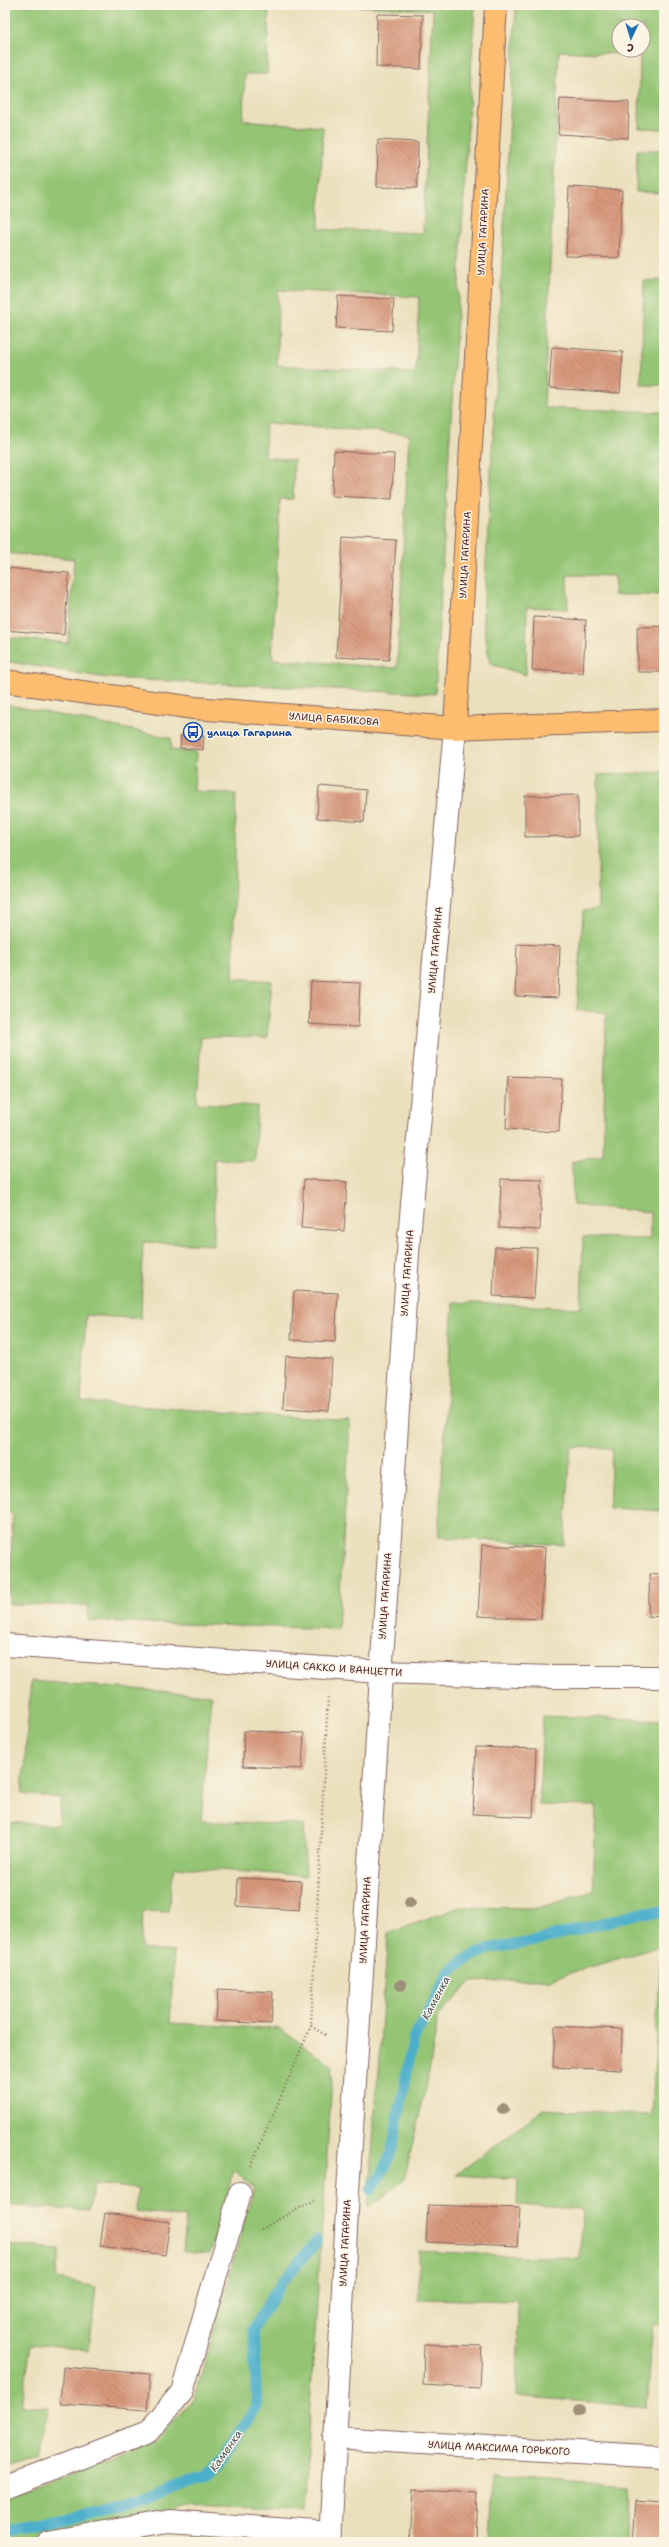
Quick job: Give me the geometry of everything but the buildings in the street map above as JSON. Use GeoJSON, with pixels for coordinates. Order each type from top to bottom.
{"type":"FeatureCollection","features":[{"type":"Feature","properties":{"kind":"main road","name":"УЛИЦА ГАГАРИНА"},"geometry":{"type":"LineString","coordinates":[[455,728],[496,5]]}},
{"type":"Feature","properties":{"kind":"main road","name":"УЛИЦА БАБИКОВА"},"geometry":{"type":"LineString","coordinates":[[5,681],[194,708],[455,728],[664,720]]}},
{"type":"Feature","properties":{"kind":"street","name":"УЛИЦА ГАГАРИНА"},"geometry":{"type":"LineString","coordinates":[[331,2537],[334,2438],[348,2191],[380,1672],[409,1238],[455,728]]}},
{"type":"Feature","properties":{"kind":"street","name":"УЛИЦА САККО И ВАНЦЕТТИ"},"geometry":{"type":"LineString","coordinates":[[5,1645],[380,1672],[553,1677],[664,1677]]}},
{"type":"Feature","properties":{"kind":"street"},"geometry":{"type":"LineString","coordinates":[[5,2486],[148,2432],[182,2392],[240,2193]]}},
{"type":"Feature","properties":{"kind":"street","name":"УЛИЦА МАКСИМА ГОРЬКОГО"},"geometry":{"type":"LineString","coordinates":[[334,2438],[664,2458]]}},
{"type":"Feature","properties":{"kind":"street"},"geometry":{"type":"LineString","coordinates":[[47,2542],[169,2521],[331,2537]]}},
{"type":"Feature","properties":{"kind":"path"},"geometry":{"type":"LineString","coordinates":[[240,2193],[311,2026],[330,1668]]}},
{"type":"Feature","properties":{"kind":"path"},"geometry":{"type":"LineString","coordinates":[[260,2230],[326,2194],[348,2191]]}},
{"type":"Feature","properties":{"kind":"green space"},"geometry":{"type":"Polygon","coordinates":[[[5,5],[269,5],[267,74],[245,74],[243,120],[323,127],[319,229],[423,233],[433,10],[337,5],[475,5],[435,694],[106,678],[5,661],[5,637],[68,643],[74,559],[5,553],[5,5]],[[278,290],[277,365],[416,373],[419,297],[278,290]],[[266,423],[265,457],[294,460],[293,499],[280,499],[272,659],[397,668],[409,434],[266,423]]]}},
{"type":"Feature","properties":{"kind":"green space"},"geometry":{"type":"Polygon","coordinates":[[[516,5],[664,5],[664,129],[639,128],[640,58],[651,58],[651,18],[611,18],[611,54],[559,51],[544,408],[664,412],[664,595],[614,595],[615,576],[567,575],[568,609],[527,607],[526,675],[490,664],[483,620],[516,5]]]}},
{"type":"Feature","properties":{"kind":"green space"},"geometry":{"type":"Polygon","coordinates":[[[637,150],[664,150],[664,193],[636,192],[637,150]]]}},
{"type":"Feature","properties":{"kind":"green space"},"geometry":{"type":"Polygon","coordinates":[[[664,280],[664,385],[641,385],[644,281],[664,280]]]}},
{"type":"Feature","properties":{"kind":"green space"},"geometry":{"type":"Polygon","coordinates":[[[5,704],[171,738],[171,750],[196,752],[194,791],[236,794],[233,978],[272,981],[267,1038],[201,1037],[197,1103],[257,1106],[255,1161],[214,1159],[214,1245],[143,1242],[141,1319],[86,1315],[81,1402],[350,1421],[338,1629],[89,1621],[88,1606],[9,1604],[13,1513],[5,1512],[5,704]]]}},
{"type":"Feature","properties":{"kind":"green space"},"geometry":{"type":"Polygon","coordinates":[[[664,772],[664,1511],[609,1508],[612,1448],[571,1447],[564,1545],[438,1537],[453,1302],[581,1308],[583,1237],[650,1239],[650,1212],[573,1205],[572,1162],[603,1155],[606,1013],[577,1010],[583,911],[598,909],[598,775],[664,772]]]}},
{"type":"Feature","properties":{"kind":"green space"},"geometry":{"type":"Polygon","coordinates":[[[31,1681],[211,1695],[201,1821],[303,1825],[306,1876],[174,1867],[168,1912],[143,1911],[141,1949],[174,1952],[170,2023],[280,2029],[333,2066],[303,2511],[177,2508],[145,2542],[5,2542],[5,2499],[157,2441],[195,2397],[254,2188],[234,2170],[209,2254],[183,2252],[186,2218],[135,2211],[138,2189],[94,2184],[88,2211],[5,2205],[5,1822],[58,1825],[61,1798],[22,1794],[31,1681]]]}},
{"type":"Feature","properties":{"kind":"green space"},"geometry":{"type":"Polygon","coordinates":[[[543,1716],[664,1720],[664,2324],[653,2323],[647,2407],[516,2396],[518,2301],[419,2299],[418,2251],[580,2259],[582,2209],[517,2205],[518,2179],[456,2175],[543,2109],[652,2115],[661,1946],[550,1979],[471,1982],[438,2017],[428,2079],[404,2180],[368,2208],[388,1934],[460,1907],[538,1908],[593,1891],[596,1806],[539,1805],[543,1716]]]}},
{"type":"Feature","properties":{"kind":"green space"},"geometry":{"type":"Polygon","coordinates":[[[5,2245],[60,2249],[57,2279],[96,2287],[89,2350],[31,2344],[22,2406],[50,2408],[37,2456],[5,2466],[5,2245]]]}},
{"type":"Feature","properties":{"kind":"green space"},"geometry":{"type":"Polygon","coordinates":[[[492,2477],[628,2487],[626,2542],[489,2542],[492,2477]]]}},
{"type":"Feature","properties":{"kind":"waterway","name":"Каменка"},"geometry":{"type":"LineString","coordinates":[[371,2190],[390,2159],[413,2041],[449,1972],[465,1960],[488,1949],[531,1942],[641,1913],[664,1912]]}},
{"type":"Feature","properties":{"kind":"waterway","name":"Каменка"},"geometry":{"type":"LineString","coordinates":[[5,2529],[73,2518],[207,2478],[257,2407],[253,2329],[281,2283],[317,2241]]}},
{"type":"Feature","properties":{"kind":"place","name":"улица Гагарина"},"geometry":{"type":"Point","coordinates":[193,732]}}]}
